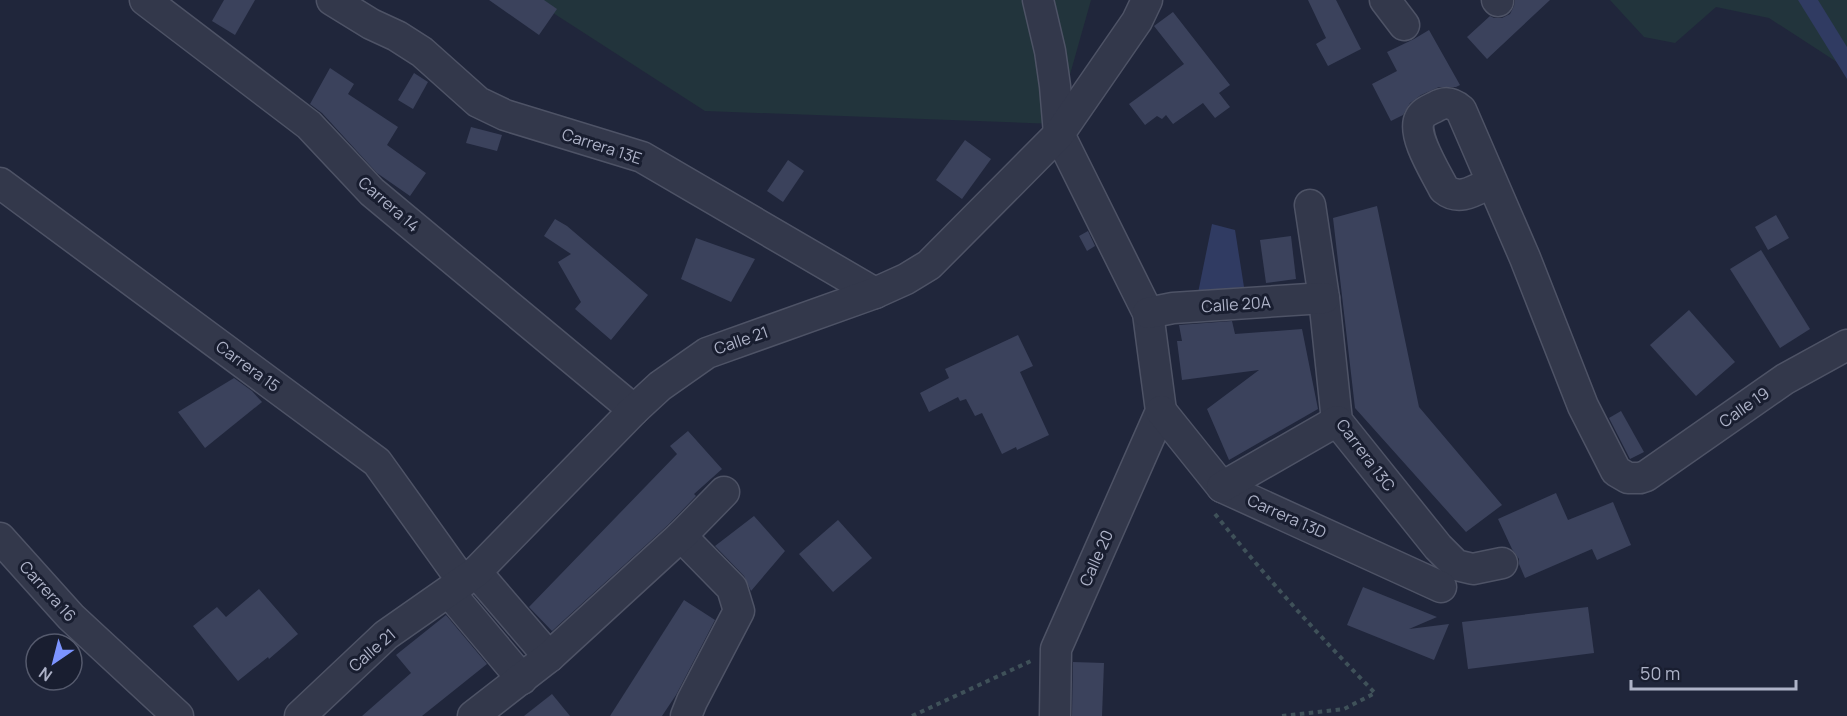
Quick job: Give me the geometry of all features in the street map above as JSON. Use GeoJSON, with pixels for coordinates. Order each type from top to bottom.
{"type":"FeatureCollection","features":[{"type":"Feature","properties":{"kind":"street","name":"Carrera 14"},"geometry":{"type":"LineString","coordinates":[[145,0],[309,126],[372,192],[634,410]]}},
{"type":"Feature","properties":{"kind":"street","name":"Carrera 13E"},"geometry":{"type":"LineString","coordinates":[[332,0],[422,52],[478,102],[505,115],[642,158],[875,293]]}},
{"type":"Feature","properties":{"kind":"street"},"geometry":{"type":"LineString","coordinates":[[1038,0],[1050,51],[1059,135],[1148,313],[1161,411]]}},
{"type":"Feature","properties":{"kind":"street","name":"Calle 21"},"geometry":{"type":"LineString","coordinates":[[300,716],[386,635],[462,582],[660,386],[707,353],[875,293],[906,279],[929,265],[1059,135],[1137,21],[1147,0]]}},
{"type":"Feature","properties":{"kind":"street"},"geometry":{"type":"LineString","coordinates":[[1385,0],[1404,25]]}},
{"type":"Feature","properties":{"kind":"street","name":"Calle 19"},"geometry":{"type":"LineString","coordinates":[[1492,182],[1525,258],[1583,406],[1616,471],[1628,478],[1646,476],[1785,379],[1847,345]]}},
{"type":"Feature","properties":{"kind":"street","name":"Carrera 15"},"geometry":{"type":"LineString","coordinates":[[0,183],[378,462],[462,582]]}},
{"type":"Feature","properties":{"kind":"street","name":"Carrera 13C"},"geometry":{"type":"LineString","coordinates":[[1310,205],[1324,298],[1337,421],[1438,548],[1456,565],[1473,569],[1502,563]]}},
{"type":"Feature","properties":{"kind":"street","name":"Calle 20A"},"geometry":{"type":"LineString","coordinates":[[1148,313],[1173,308],[1324,298]]}},
{"type":"Feature","properties":{"kind":"street","name":"Carrera 13D"},"geometry":{"type":"LineString","coordinates":[[1161,411],[1217,498],[1441,587]]}},
{"type":"Feature","properties":{"kind":"street","name":"Calle 20"},"geometry":{"type":"LineString","coordinates":[[1056,649],[1161,411]]}},
{"type":"Feature","properties":{"kind":"street"},"geometry":{"type":"LineString","coordinates":[[1217,498],[1337,421]]}},
{"type":"Feature","properties":{"kind":"street"},"geometry":{"type":"LineString","coordinates":[[473,716],[549,657],[681,536],[723,492]]}},
{"type":"Feature","properties":{"kind":"street"},"geometry":{"type":"LineString","coordinates":[[681,536],[732,588],[739,611],[686,716]]}},
{"type":"Feature","properties":{"kind":"street","name":"Carrera 16"},"geometry":{"type":"LineString","coordinates":[[0,538],[71,617],[178,716]]}},
{"type":"Feature","properties":{"kind":"street"},"geometry":{"type":"LineString","coordinates":[[462,582],[549,657]]}},
{"type":"Feature","properties":{"kind":"street"},"geometry":{"type":"LineString","coordinates":[[462,582],[522,679]]}},
{"type":"Feature","properties":{"kind":"street"},"geometry":{"type":"LineString","coordinates":[[1055,716],[1056,649]]}},
{"type":"Feature","properties":{"kind":"path"},"geometry":{"type":"LineString","coordinates":[[1217,498],[1241,546],[1326,643],[1375,693],[1344,710],[1282,716]]}},
{"type":"Feature","properties":{"kind":"path"},"geometry":{"type":"LineString","coordinates":[[912,716],[1056,649]]}},
{"type":"Feature","properties":{"kind":"shaded area"},"geometry":{"type":"Polygon","coordinates":[[[533,0],[1091,0],[1056,124],[705,111],[533,0]]]}},
{"type":"Feature","properties":{"kind":"shaded area"},"geometry":{"type":"Polygon","coordinates":[[[1610,0],[1847,0],[1847,65],[1843,66],[1769,18],[1716,7],[1675,43],[1644,37],[1610,0]]]}},
{"type":"Feature","properties":{"kind":"water"},"geometry":{"type":"Polygon","coordinates":[[[1798,0],[1818,0],[1847,47],[1847,79],[1798,0]]]}},
{"type":"Feature","properties":{"kind":"water"},"geometry":{"type":"Polygon","coordinates":[[[1212,224],[1235,230],[1244,287],[1198,293],[1212,224]]]}},
{"type":"Feature","properties":{"kind":"building"},"geometry":{"type":"Polygon","coordinates":[[[224,0],[255,0],[235,35],[212,21],[224,0]]]}},
{"type":"Feature","properties":{"kind":"building"},"geometry":{"type":"Polygon","coordinates":[[[489,0],[544,0],[557,9],[539,35],[489,0]]]}},
{"type":"Feature","properties":{"kind":"building"},"geometry":{"type":"Polygon","coordinates":[[[1308,0],[1336,0],[1361,49],[1328,66],[1316,44],[1326,38],[1308,0]]]}},
{"type":"Feature","properties":{"kind":"building"},"geometry":{"type":"Polygon","coordinates":[[[1515,0],[1550,0],[1487,59],[1467,37],[1490,16],[1502,18],[1510,14],[1515,0]]]}},
{"type":"Feature","properties":{"kind":"building"},"geometry":{"type":"Polygon","coordinates":[[[1173,12],[1230,85],[1219,93],[1230,107],[1215,118],[1203,103],[1173,124],[1166,115],[1162,119],[1157,116],[1145,125],[1129,104],[1184,64],[1154,26],[1173,12]]]}},
{"type":"Feature","properties":{"kind":"building"},"geometry":{"type":"Polygon","coordinates":[[[1429,30],[1460,85],[1439,87],[1421,95],[1410,103],[1403,115],[1391,121],[1372,84],[1397,71],[1387,52],[1429,30]]]}},
{"type":"Feature","properties":{"kind":"building"},"geometry":{"type":"Polygon","coordinates":[[[330,68],[354,84],[348,94],[398,127],[387,145],[426,173],[410,196],[377,173],[322,113],[310,104],[330,68]]]}},
{"type":"Feature","properties":{"kind":"building"},"geometry":{"type":"Polygon","coordinates":[[[414,73],[428,82],[413,109],[398,100],[414,73]]]}},
{"type":"Feature","properties":{"kind":"building"},"geometry":{"type":"Polygon","coordinates":[[[471,127],[502,135],[497,151],[466,143],[471,127]]]}},
{"type":"Feature","properties":{"kind":"building"},"geometry":{"type":"Polygon","coordinates":[[[965,140],[991,159],[962,199],[936,180],[965,140]]]}},
{"type":"Feature","properties":{"kind":"building"},"geometry":{"type":"Polygon","coordinates":[[[788,160],[804,171],[783,202],[767,191],[788,160]]]}},
{"type":"Feature","properties":{"kind":"building"},"geometry":{"type":"Polygon","coordinates":[[[1377,206],[1419,407],[1502,505],[1466,532],[1355,408],[1333,218],[1377,206]]]}},
{"type":"Feature","properties":{"kind":"building"},"geometry":{"type":"Polygon","coordinates":[[[1776,215],[1789,238],[1768,250],[1755,227],[1776,215]]]}},
{"type":"Feature","properties":{"kind":"building"},"geometry":{"type":"Polygon","coordinates":[[[555,219],[567,226],[648,295],[611,340],[575,309],[581,302],[558,262],[571,254],[544,236],[555,219]]]}},
{"type":"Feature","properties":{"kind":"building"},"geometry":{"type":"Polygon","coordinates":[[[1088,231],[1095,246],[1087,251],[1079,236],[1088,231]]]}},
{"type":"Feature","properties":{"kind":"building"},"geometry":{"type":"Polygon","coordinates":[[[1291,236],[1296,279],[1266,283],[1260,240],[1291,236]]]}},
{"type":"Feature","properties":{"kind":"building"},"geometry":{"type":"Polygon","coordinates":[[[696,238],[755,259],[731,302],[681,279],[696,238]]]}},
{"type":"Feature","properties":{"kind":"building"},"geometry":{"type":"Polygon","coordinates":[[[1761,250],[1810,329],[1780,348],[1730,269],[1761,250]]]}},
{"type":"Feature","properties":{"kind":"building"},"geometry":{"type":"Polygon","coordinates":[[[1689,310],[1735,362],[1696,396],[1650,345],[1689,310]]]}},
{"type":"Feature","properties":{"kind":"building"},"geometry":{"type":"Polygon","coordinates":[[[1232,321],[1235,334],[1302,329],[1318,409],[1229,460],[1207,409],[1259,370],[1182,380],[1177,341],[1182,341],[1179,325],[1232,321]]]}},
{"type":"Feature","properties":{"kind":"building"},"geometry":{"type":"Polygon","coordinates":[[[1018,335],[1033,366],[1020,372],[1049,435],[1017,450],[1016,447],[1002,454],[982,413],[975,416],[966,399],[960,401],[958,397],[929,412],[920,393],[949,378],[945,369],[1018,335]]]}},
{"type":"Feature","properties":{"kind":"building"},"geometry":{"type":"Polygon","coordinates":[[[234,378],[252,391],[262,402],[205,448],[178,412],[234,378]]]}},
{"type":"Feature","properties":{"kind":"building"},"geometry":{"type":"Polygon","coordinates":[[[1621,411],[1644,452],[1630,459],[1609,418],[1621,411]]]}},
{"type":"Feature","properties":{"kind":"building"},"geometry":{"type":"Polygon","coordinates":[[[688,431],[722,469],[694,494],[696,496],[669,524],[552,631],[529,607],[677,454],[670,446],[688,431]]]}},
{"type":"Feature","properties":{"kind":"building"},"geometry":{"type":"Polygon","coordinates":[[[1556,493],[1568,520],[1613,502],[1631,545],[1597,560],[1592,549],[1525,578],[1519,559],[1498,519],[1556,493]]]}},
{"type":"Feature","properties":{"kind":"building"},"geometry":{"type":"Polygon","coordinates":[[[754,516],[785,551],[751,591],[744,576],[715,546],[754,516]]]}},
{"type":"Feature","properties":{"kind":"building"},"geometry":{"type":"Polygon","coordinates":[[[838,520],[872,558],[833,592],[799,554],[838,520]]]}},
{"type":"Feature","properties":{"kind":"building"},"geometry":{"type":"Polygon","coordinates":[[[1363,587],[1437,617],[1409,629],[1449,624],[1434,660],[1347,625],[1363,587]]]}},
{"type":"Feature","properties":{"kind":"building"},"geometry":{"type":"Polygon","coordinates":[[[259,589],[298,634],[238,681],[193,626],[217,607],[226,617],[259,589]]]}},
{"type":"Feature","properties":{"kind":"building"},"geometry":{"type":"Polygon","coordinates":[[[684,600],[715,620],[676,695],[662,716],[610,716],[684,600]]]}},
{"type":"Feature","properties":{"kind":"building"},"geometry":{"type":"Polygon","coordinates":[[[1588,607],[1594,653],[1468,669],[1462,622],[1588,607]]]}},
{"type":"Feature","properties":{"kind":"building"},"geometry":{"type":"Polygon","coordinates":[[[446,615],[487,664],[422,716],[362,716],[411,673],[396,655],[446,615]]]}},
{"type":"Feature","properties":{"kind":"building"},"geometry":{"type":"Polygon","coordinates":[[[1073,662],[1104,663],[1102,716],[1072,716],[1073,662]]]}},
{"type":"Feature","properties":{"kind":"building"},"geometry":{"type":"Polygon","coordinates":[[[552,694],[570,716],[524,716],[552,694]]]}}]}
